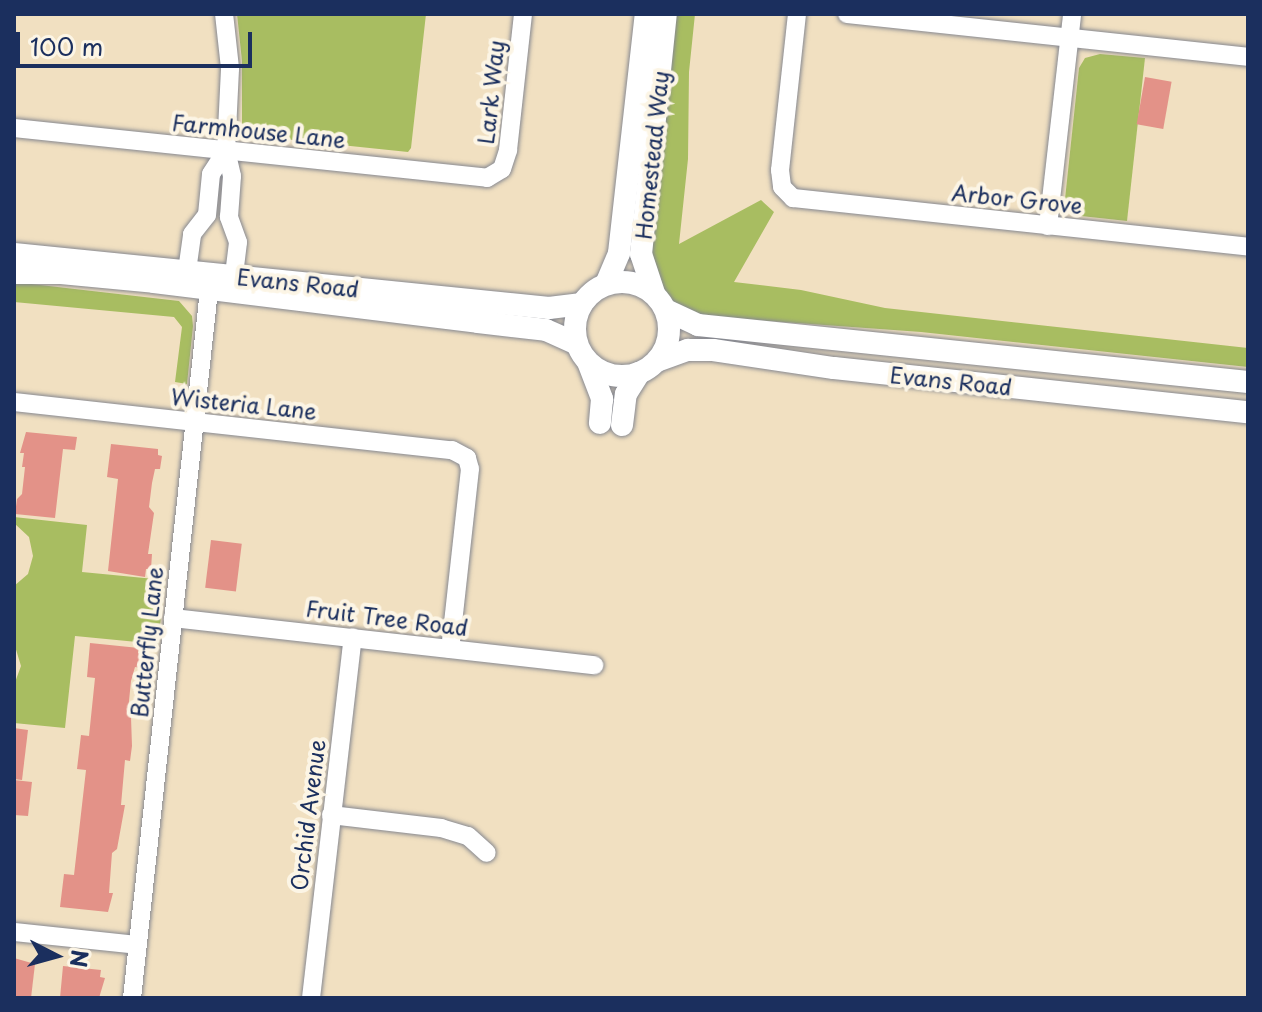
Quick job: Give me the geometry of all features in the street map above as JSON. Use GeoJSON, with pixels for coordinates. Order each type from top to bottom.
{"type":"FeatureCollection","features":[{"type":"Feature","properties":{"kind":"street"},"geometry":{"type":"LineString","coordinates":[[224,14],[230,68],[226,151],[232,176],[229,217],[238,232],[234,275],[209,290],[187,271],[192,234],[207,215],[211,174],[226,151]]}},
{"type":"Feature","properties":{"kind":"street","name":"Lark Way"},"geometry":{"type":"LineString","coordinates":[[498,174],[508,150],[523,14]]}},
{"type":"Feature","properties":{"kind":"street","name":"Homestead Way"},"geometry":{"type":"LineString","coordinates":[[606,284],[619,253],[646,14]]}},
{"type":"Feature","properties":{"kind":"street","name":"Homestead Way"},"geometry":{"type":"LineString","coordinates":[[660,302],[641,254],[666,14]]}},
{"type":"Feature","properties":{"kind":"street","name":"Arbor Grove"},"geometry":{"type":"LineString","coordinates":[[797,14],[781,156],[784,191],[793,198],[1248,247]]}},
{"type":"Feature","properties":{"kind":"street"},"geometry":{"type":"LineString","coordinates":[[847,14],[1248,57]]}},
{"type":"Feature","properties":{"kind":"street"},"geometry":{"type":"LineString","coordinates":[[1048,226],[1072,14]]}},
{"type":"Feature","properties":{"kind":"street","name":"Farmhouse Lane"},"geometry":{"type":"LineString","coordinates":[[14,128],[477,178],[498,174]]}},
{"type":"Feature","properties":{"kind":"street"},"geometry":{"type":"LineString","coordinates":[[207,215],[229,217]]}},
{"type":"Feature","properties":{"kind":"street","name":"Evans Road"},"geometry":{"type":"LineString","coordinates":[[14,254],[549,308],[582,304]]}},
{"type":"Feature","properties":{"kind":"street","name":"Evans Road"},"geometry":{"type":"LineString","coordinates":[[14,273],[61,273],[546,330],[583,353]]}},
{"type":"Feature","properties":{"kind":"street"},"geometry":{"type":"LineString","coordinates":[[626,281],[660,302],[670,332],[626,394],[611,424],[583,353],[575,323],[582,304],[606,284],[626,281]]}},
{"type":"Feature","properties":{"kind":"street","name":"Butterfly Lane"},"geometry":{"type":"LineString","coordinates":[[132,998],[209,290]]}},
{"type":"Feature","properties":{"kind":"street","name":"Evans Road"},"geometry":{"type":"LineString","coordinates":[[660,302],[698,325],[1248,382]]}},
{"type":"Feature","properties":{"kind":"street","name":"Evans Road"},"geometry":{"type":"LineString","coordinates":[[648,367],[688,350],[713,350],[834,368],[1248,412]]}},
{"type":"Feature","properties":{"kind":"street"},"geometry":{"type":"LineString","coordinates":[[583,353],[617,376],[648,367]]}},
{"type":"Feature","properties":{"kind":"street"},"geometry":{"type":"LineString","coordinates":[[1066,392],[1069,363]]}},
{"type":"Feature","properties":{"kind":"street","name":"Wisteria Lane"},"geometry":{"type":"LineString","coordinates":[[14,402],[452,450],[467,458],[470,469],[450,649]]}},
{"type":"Feature","properties":{"kind":"street","name":"Fruit Tree Road"},"geometry":{"type":"LineString","coordinates":[[173,618],[594,665]]}},
{"type":"Feature","properties":{"kind":"street","name":"Orchid Avenue"},"geometry":{"type":"LineString","coordinates":[[311,998],[353,637]]}},
{"type":"Feature","properties":{"kind":"street"},"geometry":{"type":"LineString","coordinates":[[331,815],[441,828],[468,836],[487,853]]}},
{"type":"Feature","properties":{"kind":"street"},"geometry":{"type":"LineString","coordinates":[[14,932],[137,945]]}},
{"type":"Feature","properties":{"kind":"green space"},"geometry":{"type":"Polygon","coordinates":[[[237,14],[426,14],[411,148],[408,152],[264,137],[254,142],[244,134],[237,14]]]}},
{"type":"Feature","properties":{"kind":"green space"},"geometry":{"type":"Polygon","coordinates":[[[676,14],[695,14],[689,72],[688,159],[679,244],[761,200],[774,212],[734,282],[801,290],[885,308],[1248,348],[1248,367],[921,332],[699,316],[672,303],[659,284],[651,260],[676,14]]]}},
{"type":"Feature","properties":{"kind":"green space"},"geometry":{"type":"Polygon","coordinates":[[[1100,54],[1145,58],[1127,221],[1081,216],[1068,207],[1065,199],[1079,68],[1085,58],[1100,54]]]}},
{"type":"Feature","properties":{"kind":"green space"},"geometry":{"type":"Polygon","coordinates":[[[14,282],[179,301],[192,316],[193,326],[187,384],[175,382],[182,327],[174,317],[14,302],[14,282]]]}},
{"type":"Feature","properties":{"kind":"green space"},"geometry":{"type":"Polygon","coordinates":[[[14,517],[87,525],[82,572],[165,580],[158,644],[75,636],[65,728],[14,723],[14,685],[21,666],[14,643],[14,586],[28,574],[33,556],[29,537],[14,523],[14,517]]]}},
{"type":"Feature","properties":{"kind":"building"},"geometry":{"type":"Polygon","coordinates":[[[1145,77],[1172,82],[1163,129],[1137,124],[1145,77]]]}},
{"type":"Feature","properties":{"kind":"building"},"geometry":{"type":"Polygon","coordinates":[[[26,432],[77,437],[75,450],[63,449],[55,518],[15,514],[17,499],[22,494],[25,467],[22,467],[24,453],[20,453],[26,432]]]}},
{"type":"Feature","properties":{"kind":"building"},"geometry":{"type":"Polygon","coordinates":[[[111,444],[158,449],[158,455],[162,456],[160,469],[155,469],[152,483],[149,507],[154,513],[148,554],[152,554],[151,569],[146,569],[145,577],[108,571],[118,479],[107,477],[111,444]]]}},
{"type":"Feature","properties":{"kind":"building"},"geometry":{"type":"Polygon","coordinates":[[[211,540],[242,544],[236,591],[205,588],[211,540]]]}},
{"type":"Feature","properties":{"kind":"building"},"geometry":{"type":"Polygon","coordinates":[[[90,643],[139,648],[138,653],[142,653],[140,668],[135,667],[131,681],[128,711],[132,746],[130,761],[125,760],[121,805],[125,805],[117,849],[112,853],[109,893],[113,893],[108,912],[60,907],[64,874],[74,875],[86,770],[77,769],[81,735],[89,736],[95,678],[87,677],[90,643]]]}},
{"type":"Feature","properties":{"kind":"building"},"geometry":{"type":"Polygon","coordinates":[[[14,728],[28,730],[22,780],[14,779],[14,728]]]}},
{"type":"Feature","properties":{"kind":"building"},"geometry":{"type":"Polygon","coordinates":[[[14,780],[32,782],[28,816],[14,815],[14,780]]]}},
{"type":"Feature","properties":{"kind":"building"},"geometry":{"type":"Polygon","coordinates":[[[14,958],[35,964],[31,998],[14,998],[14,958]]]}},
{"type":"Feature","properties":{"kind":"building"},"geometry":{"type":"Polygon","coordinates":[[[63,966],[101,970],[100,977],[105,978],[99,998],[60,998],[63,966]]]}}]}
